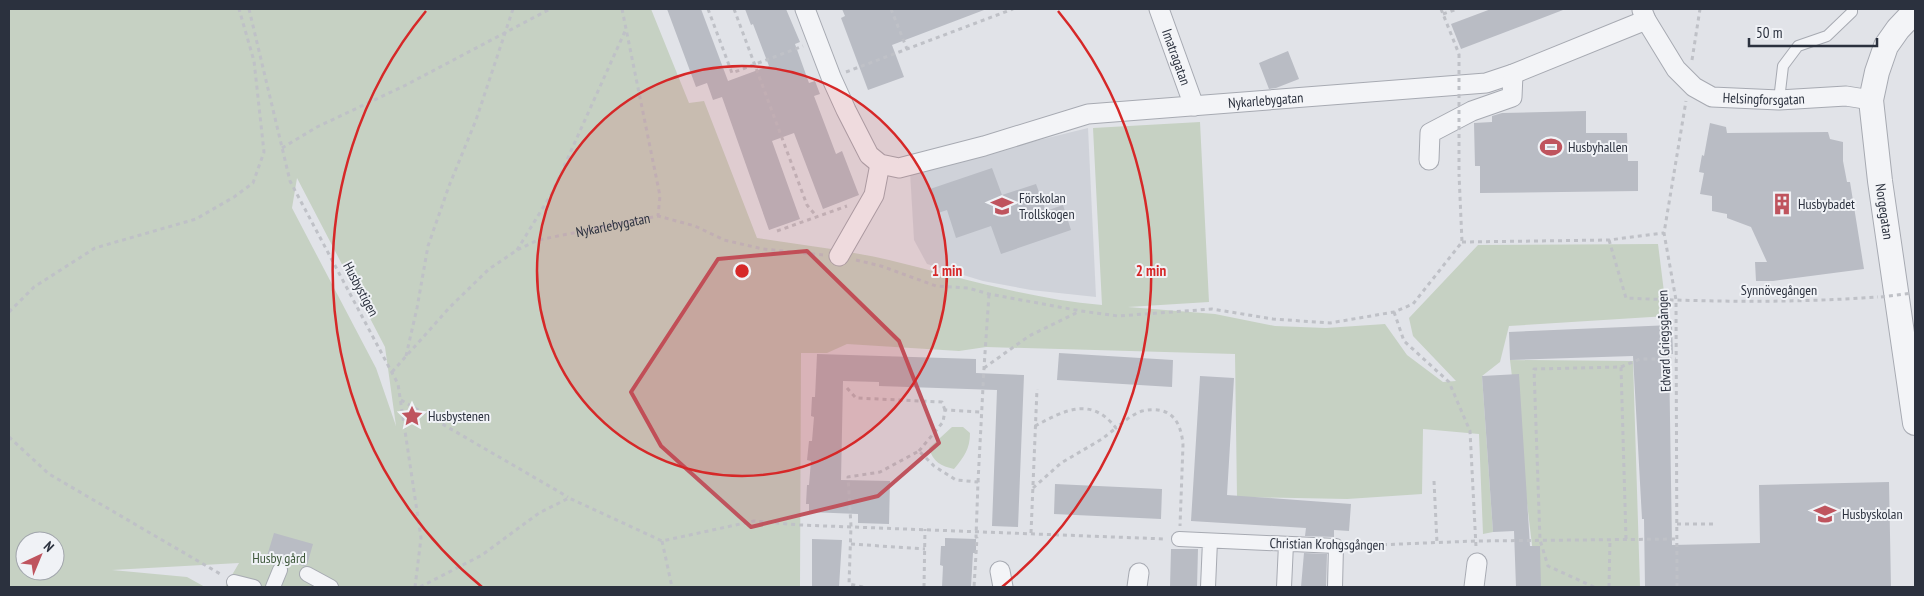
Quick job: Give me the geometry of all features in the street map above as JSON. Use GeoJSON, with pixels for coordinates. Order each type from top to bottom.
{"type":"FeatureCollection","features":[{"type":"Feature","properties":{"kind":"street"},"geometry":{"type":"LineString","coordinates":[[805,9],[846,110],[869,155],[880,164],[874,195],[839,256]]}},
{"type":"Feature","properties":{"kind":"street","name":"Imatragatan"},"geometry":{"type":"LineString","coordinates":[[1160,9],[1194,106]]}},
{"type":"Feature","properties":{"kind":"street","name":"Norgegatan"},"geometry":{"type":"LineString","coordinates":[[1915,11],[1898,29],[1886,46],[1877,72],[1871,100],[1915,424]]}},
{"type":"Feature","properties":{"kind":"street","name":"Nykarlebygatan"},"geometry":{"type":"LineString","coordinates":[[880,164],[899,168],[984,146],[1088,114],[1486,83],[1513,74],[1644,14]]}},
{"type":"Feature","properties":{"kind":"street","name":"Helsingforsgatan"},"geometry":{"type":"LineString","coordinates":[[1644,14],[1676,69],[1694,87],[1712,97],[1779,100],[1846,96],[1871,100]]}},
{"type":"Feature","properties":{"kind":"street"},"geometry":{"type":"LineString","coordinates":[[1429,160],[1430,133],[1472,111],[1512,97],[1513,74]]}},
{"type":"Feature","properties":{"kind":"street","name":"Christian Krohgsgången"},"geometry":{"type":"LineString","coordinates":[[1179,539],[1336,546]]}},
{"type":"Feature","properties":{"kind":"street"},"geometry":{"type":"LineString","coordinates":[[1208,587],[1210,541]]}},
{"type":"Feature","properties":{"kind":"street"},"geometry":{"type":"LineString","coordinates":[[1284,587],[1286,544]]}},
{"type":"Feature","properties":{"kind":"street"},"geometry":{"type":"LineString","coordinates":[[1335,587],[1336,546]]}},
{"type":"Feature","properties":{"kind":"street"},"geometry":{"type":"LineString","coordinates":[[1474,587],[1477,563]]}},
{"type":"Feature","properties":{"kind":"street"},"geometry":{"type":"LineString","coordinates":[[273,587],[280,570]]}},
{"type":"Feature","properties":{"kind":"street"},"geometry":{"type":"LineString","coordinates":[[307,574],[331,587]]}},
{"type":"Feature","properties":{"kind":"street"},"geometry":{"type":"LineString","coordinates":[[234,582],[254,587]]}},
{"type":"Feature","properties":{"kind":"lane"},"geometry":{"type":"LineString","coordinates":[[1779,100],[1784,66],[1798,46],[1827,36],[1852,12],[1852,9]]}},
{"type":"Feature","properties":{"kind":"path"},"geometry":{"type":"LineString","coordinates":[[9,312],[34,287],[94,248],[196,219],[234,197],[253,183],[264,152],[254,61],[239,9]]}},
{"type":"Feature","properties":{"kind":"path","name":"Husbystigen"},"geometry":{"type":"LineString","coordinates":[[249,9],[290,181],[398,384],[421,538],[415,587]]}},
{"type":"Feature","properties":{"kind":"path"},"geometry":{"type":"LineString","coordinates":[[405,357],[417,308],[428,246],[449,186],[476,120],[514,9]]}},
{"type":"Feature","properties":{"kind":"path"},"geometry":{"type":"LineString","coordinates":[[282,148],[317,127],[406,85],[550,9]]}},
{"type":"Feature","properties":{"kind":"path"},"geometry":{"type":"LineString","coordinates":[[622,9],[660,196],[658,216]]}},
{"type":"Feature","properties":{"kind":"path"},"geometry":{"type":"LineString","coordinates":[[708,9],[732,73],[817,40]]}},
{"type":"Feature","properties":{"kind":"path"},"geometry":{"type":"LineString","coordinates":[[734,9],[807,205],[817,218]]}},
{"type":"Feature","properties":{"kind":"path"},"geometry":{"type":"LineString","coordinates":[[891,9],[907,49]]}},
{"type":"Feature","properties":{"kind":"path"},"geometry":{"type":"LineString","coordinates":[[831,77],[1013,9]]}},
{"type":"Feature","properties":{"kind":"path"},"geometry":{"type":"LineString","coordinates":[[1441,9],[1459,54],[1459,174],[1462,242],[1609,240],[1664,233]]}},
{"type":"Feature","properties":{"kind":"path"},"geometry":{"type":"LineString","coordinates":[[1443,14],[1455,9]]}},
{"type":"Feature","properties":{"kind":"path","name":"Edvard Griegsgången"},"geometry":{"type":"LineString","coordinates":[[1677,586],[1676,300],[1664,233],[1700,9]]}},
{"type":"Feature","properties":{"kind":"path"},"geometry":{"type":"LineString","coordinates":[[518,250],[552,193],[626,29]]}},
{"type":"Feature","properties":{"kind":"path"},"geometry":{"type":"LineString","coordinates":[[777,231],[849,206]]}},
{"type":"Feature","properties":{"kind":"path","name":"Nykarlebygatan"},"geometry":{"type":"LineString","coordinates":[[392,372],[450,307],[489,269],[518,250],[538,240],[658,216],[695,226],[724,240],[763,249],[839,256],[881,266],[936,286],[968,288],[1081,311],[1118,316],[1212,309],[1273,319],[1330,323],[1394,312],[1413,304],[1462,242]]}},
{"type":"Feature","properties":{"kind":"path","name":"Synnövegången"},"geometry":{"type":"LineString","coordinates":[[1609,240],[1626,298],[1827,301],[1912,293]]}},
{"type":"Feature","properties":{"kind":"path"},"geometry":{"type":"LineString","coordinates":[[974,587],[978,538],[976,537],[976,531],[981,412],[990,294]]}},
{"type":"Feature","properties":{"kind":"path"},"geometry":{"type":"LineString","coordinates":[[984,368],[1029,336],[1081,311]]}},
{"type":"Feature","properties":{"kind":"path"},"geometry":{"type":"LineString","coordinates":[[1394,312],[1404,341],[1449,382],[1470,431],[1476,541]]}},
{"type":"Feature","properties":{"kind":"path"},"geometry":{"type":"LineString","coordinates":[[1594,587],[1548,566],[1540,540],[1534,369],[1621,367],[1640,359],[1676,359]]}},
{"type":"Feature","properties":{"kind":"path"},"geometry":{"type":"LineString","coordinates":[[1621,367],[1626,540]]}},
{"type":"Feature","properties":{"kind":"path"},"geometry":{"type":"LineString","coordinates":[[848,388],[856,398],[942,402],[945,410],[943,422],[919,450],[880,472],[848,477],[851,526],[849,585],[863,587]]}},
{"type":"Feature","properties":{"kind":"path"},"geometry":{"type":"LineString","coordinates":[[1032,533],[1037,389]]}},
{"type":"Feature","properties":{"kind":"path"},"geometry":{"type":"LineString","coordinates":[[401,400],[569,498],[662,542],[754,521],[1179,539],[1183,445],[1182,433],[1176,418],[1163,411],[1142,411],[1102,439],[1061,462],[1033,489]]}},
{"type":"Feature","properties":{"kind":"path"},"geometry":{"type":"LineString","coordinates":[[1035,426],[1059,414],[1076,409],[1096,410],[1116,428]]}},
{"type":"Feature","properties":{"kind":"path"},"geometry":{"type":"LineString","coordinates":[[945,410],[981,412]]}},
{"type":"Feature","properties":{"kind":"path"},"geometry":{"type":"LineString","coordinates":[[9,438],[48,474],[234,582]]}},
{"type":"Feature","properties":{"kind":"path"},"geometry":{"type":"LineString","coordinates":[[919,450],[934,466],[956,480],[978,482]]}},
{"type":"Feature","properties":{"kind":"path"},"geometry":{"type":"LineString","coordinates":[[1434,481],[1437,543]]}},
{"type":"Feature","properties":{"kind":"path"},"geometry":{"type":"LineString","coordinates":[[420,587],[482,554],[539,512],[569,498]]}},
{"type":"Feature","properties":{"kind":"path"},"geometry":{"type":"LineString","coordinates":[[1677,524],[1715,524]]}},
{"type":"Feature","properties":{"kind":"path"},"geometry":{"type":"LineString","coordinates":[[924,587],[925,529]]}},
{"type":"Feature","properties":{"kind":"path","name":"Christian Krohgsgången"},"geometry":{"type":"LineString","coordinates":[[1336,546],[1476,541],[1677,539]]}},
{"type":"Feature","properties":{"kind":"path"},"geometry":{"type":"LineString","coordinates":[[1609,587],[1610,540]]}},
{"type":"Feature","properties":{"kind":"path"},"geometry":{"type":"LineString","coordinates":[[662,542],[672,587]]}},
{"type":"Feature","properties":{"kind":"path"},"geometry":{"type":"LineString","coordinates":[[850,544],[925,549]]}},
{"type":"Feature","properties":{"kind":"highlighted area"},"geometry":{"type":"Polygon","coordinates":[[[807,251],[899,341],[939,443],[878,496],[751,527],[661,446],[631,392],[718,259],[807,251]]]}},
{"type":"Feature","properties":{"kind":"shaded area","name":"Förskolan Trollskogen"},"geometry":{"type":"Polygon","coordinates":[[[1088,128],[1096,297],[1031,290],[983,281],[927,264],[914,240],[910,172],[1088,128]]]}},
{"type":"Feature","properties":{"kind":"green space","name":"Husby gård"},"geometry":{"type":"Polygon","coordinates":[[[9,9],[651,9],[689,103],[704,101],[757,238],[873,256],[1021,293],[1102,305],[1093,128],[1200,122],[1209,302],[1128,307],[1215,314],[1275,326],[1326,328],[1385,324],[1407,355],[1443,382],[1456,381],[1413,336],[1409,318],[1478,245],[1658,244],[1667,316],[1509,326],[1500,362],[1482,376],[1493,532],[1483,534],[1479,434],[1423,429],[1422,494],[1347,499],[1237,497],[1235,354],[986,347],[959,351],[847,344],[827,353],[801,353],[800,587],[225,587],[239,563],[112,570],[187,577],[205,587],[9,587],[9,9]],[[297,178],[292,208],[376,368],[396,426],[385,347],[297,178]]]}},
{"type":"Feature","properties":{"kind":"green space"},"geometry":{"type":"Polygon","coordinates":[[[1510,360],[1633,361],[1640,587],[1537,587],[1510,360]]]}},
{"type":"Feature","properties":{"kind":"green space"},"geometry":{"type":"Polygon","coordinates":[[[952,427],[963,427],[970,433],[966,452],[954,469],[938,463],[929,448],[952,427]]]}},
{"type":"Feature","properties":{"kind":"building"},"geometry":{"type":"Polygon","coordinates":[[[667,9],[701,9],[728,81],[769,66],[753,24],[751,25],[745,9],[786,9],[800,42],[795,44],[809,83],[815,81],[820,94],[814,96],[836,154],[842,151],[859,195],[823,209],[794,133],[772,141],[800,219],[769,230],[722,97],[713,100],[707,83],[696,87],[667,9]]]}},
{"type":"Feature","properties":{"kind":"building"},"geometry":{"type":"Polygon","coordinates":[[[842,9],[984,10],[892,45],[904,77],[868,90],[841,18],[845,16],[842,9]]]}},
{"type":"Feature","properties":{"kind":"building"},"geometry":{"type":"Polygon","coordinates":[[[1491,9],[1563,10],[1461,49],[1451,24],[1491,9]]]}},
{"type":"Feature","properties":{"kind":"building"},"geometry":{"type":"Polygon","coordinates":[[[1288,51],[1299,79],[1269,89],[1259,63],[1288,51]]]}},
{"type":"Feature","properties":{"kind":"building","name":"Husbyhallen"},"geometry":{"type":"Polygon","coordinates":[[[1586,111],[1586,133],[1627,133],[1628,161],[1638,161],[1638,191],[1480,193],[1480,166],[1475,166],[1474,123],[1492,122],[1492,116],[1502,113],[1586,111]]]}},
{"type":"Feature","properties":{"kind":"building","name":"Husbybadet"},"geometry":{"type":"Polygon","coordinates":[[[1710,123],[1726,127],[1727,133],[1828,132],[1830,139],[1843,142],[1843,161],[1847,182],[1850,182],[1864,269],[1773,281],[1756,281],[1755,262],[1767,262],[1751,227],[1727,218],[1727,214],[1712,211],[1712,196],[1700,194],[1704,173],[1699,172],[1710,123]]]}},
{"type":"Feature","properties":{"kind":"building","name":"Förskolan Trollskogen"},"geometry":{"type":"Polygon","coordinates":[[[992,168],[1002,195],[1036,184],[1046,211],[1063,205],[1071,230],[1001,254],[991,226],[956,238],[947,210],[938,213],[930,189],[992,168]]]}},
{"type":"Feature","properties":{"kind":"building"},"geometry":{"type":"Polygon","coordinates":[[[1672,325],[1673,354],[1669,354],[1672,545],[1760,543],[1759,485],[1889,482],[1891,587],[1645,587],[1644,519],[1642,519],[1633,356],[1510,360],[1509,332],[1672,325]]]}},
{"type":"Feature","properties":{"kind":"building"},"geometry":{"type":"Polygon","coordinates":[[[1059,353],[1173,360],[1172,387],[1057,380],[1059,353]]]}},
{"type":"Feature","properties":{"kind":"building"},"geometry":{"type":"Polygon","coordinates":[[[817,354],[976,359],[976,373],[1024,375],[1018,527],[992,526],[997,390],[879,386],[879,382],[843,381],[841,480],[890,481],[889,524],[858,523],[858,514],[809,512],[809,504],[806,504],[811,461],[807,460],[809,441],[812,441],[814,417],[811,416],[812,397],[815,397],[817,354]]]}},
{"type":"Feature","properties":{"kind":"building"},"geometry":{"type":"Polygon","coordinates":[[[1519,374],[1530,546],[1540,546],[1541,587],[1516,587],[1514,531],[1493,532],[1482,376],[1519,374]]]}},
{"type":"Feature","properties":{"kind":"building"},"geometry":{"type":"Polygon","coordinates":[[[1200,376],[1234,378],[1227,495],[1351,504],[1349,531],[1334,530],[1334,537],[1305,536],[1306,528],[1191,521],[1200,376]]]}},
{"type":"Feature","properties":{"kind":"building"},"geometry":{"type":"Polygon","coordinates":[[[1055,484],[1162,489],[1161,519],[1054,514],[1055,484]]]}},
{"type":"Feature","properties":{"kind":"building"},"geometry":{"type":"Polygon","coordinates":[[[274,533],[313,544],[307,565],[304,566],[267,556],[274,533]]]}},
{"type":"Feature","properties":{"kind":"building"},"geometry":{"type":"Polygon","coordinates":[[[945,538],[976,539],[976,553],[973,553],[971,587],[942,587],[943,566],[940,565],[941,546],[945,546],[945,538]]]}},
{"type":"Feature","properties":{"kind":"building"},"geometry":{"type":"Polygon","coordinates":[[[812,539],[842,540],[839,587],[812,587],[812,539]]]}},
{"type":"Feature","properties":{"kind":"building"},"geometry":{"type":"Polygon","coordinates":[[[1171,549],[1198,549],[1197,587],[1170,587],[1171,549]]]}},
{"type":"Feature","properties":{"kind":"building"},"geometry":{"type":"Polygon","coordinates":[[[1304,553],[1327,554],[1326,587],[1301,587],[1304,553]]]}},
{"type":"Feature","properties":{"kind":"place","name":"Husbyhallen"},"geometry":{"type":"Point","coordinates":[1551,147]}},
{"type":"Feature","properties":{"kind":"place","name":"Husbybadet"},"geometry":{"type":"Point","coordinates":[1782,204]}},
{"type":"Feature","properties":{"kind":"place","name":"Förskolan Trollskogen"},"geometry":{"type":"Point","coordinates":[1002,206]}},
{"type":"Feature","properties":{"kind":"place","name":"Husbystenen"},"geometry":{"type":"Point","coordinates":[412,416]}},
{"type":"Feature","properties":{"kind":"place","name":"Husbyskolan"},"geometry":{"type":"Point","coordinates":[1825,514]}}]}
